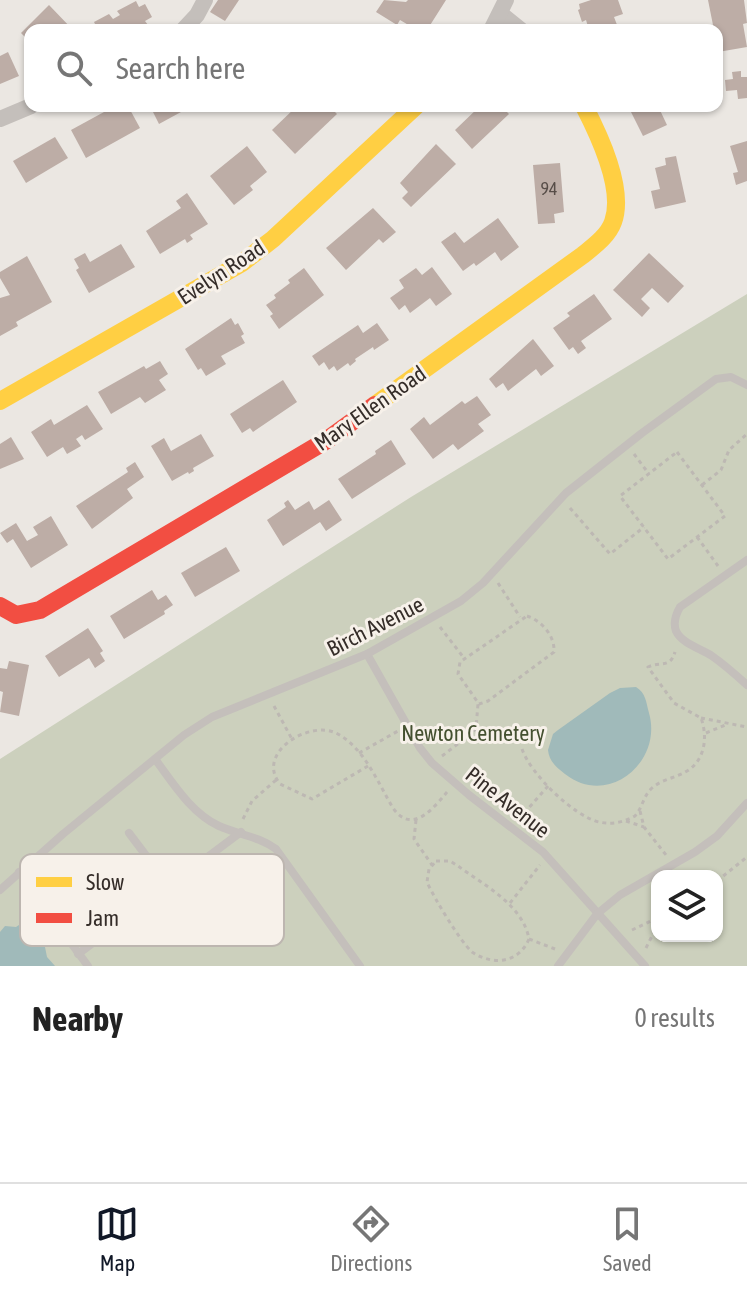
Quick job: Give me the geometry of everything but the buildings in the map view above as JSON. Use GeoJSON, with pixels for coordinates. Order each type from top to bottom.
{"type":"FeatureCollection","features":[{"type":"Feature","properties":{"kind":"street"},"geometry":{"type":"LineString","coordinates":[[189,24],[205,0]]}},
{"type":"Feature","properties":{"kind":"street"},"geometry":{"type":"LineString","coordinates":[[504,7],[517,24]]}},
{"type":"Feature","properties":{"kind":"street"},"geometry":{"type":"LineString","coordinates":[[0,119],[24,109]]}},
{"type":"Feature","properties":{"kind":"street","name":"Evelyn Road"},"geometry":{"type":"LineString","coordinates":[[0,401],[242,263],[273,239],[410,112]]}},
{"type":"Feature","properties":{"kind":"street","name":"Mary Ellen Road"},"geometry":{"type":"LineString","coordinates":[[0,606],[16,615],[40,610],[294,460],[358,419],[583,255],[606,234],[617,209],[604,153],[587,112]]}},
{"type":"Feature","properties":{"kind":"lane","name":"Birch Avenue"},"geometry":{"type":"LineString","coordinates":[[41,854],[184,735],[212,717],[367,654],[461,601],[492,574],[562,497],[716,379],[731,377],[747,385]]}},
{"type":"Feature","properties":{"kind":"lane"},"geometry":{"type":"LineString","coordinates":[[747,560],[680,607],[676,614],[677,632],[683,639],[709,654],[747,685]]}},
{"type":"Feature","properties":{"kind":"lane","name":"Pine Avenue"},"geometry":{"type":"LineString","coordinates":[[367,654],[407,726],[432,763],[547,856],[642,963]]}},
{"type":"Feature","properties":{"kind":"lane"},"geometry":{"type":"LineString","coordinates":[[155,759],[201,816],[220,826],[263,840],[280,854]]}},
{"type":"Feature","properties":{"kind":"lane"},"geometry":{"type":"LineString","coordinates":[[558,966],[597,914],[620,895],[717,836],[747,803]]}},
{"type":"Feature","properties":{"kind":"lane"},"geometry":{"type":"LineString","coordinates":[[212,854],[241,832]]}},
{"type":"Feature","properties":{"kind":"lane"},"geometry":{"type":"LineString","coordinates":[[129,833],[145,854]]}},
{"type":"Feature","properties":{"kind":"lane"},"geometry":{"type":"LineString","coordinates":[[284,860],[360,966]]}},
{"type":"Feature","properties":{"kind":"lane","name":"Birch Avenue"},"geometry":{"type":"LineString","coordinates":[[0,890],[19,872]]}},
{"type":"Feature","properties":{"kind":"lane"},"geometry":{"type":"LineString","coordinates":[[72,946],[88,966]]}},
{"type":"Feature","properties":{"kind":"lane"},"geometry":{"type":"LineString","coordinates":[[78,954],[89,946]]}},
{"type":"Feature","properties":{"kind":"path"},"geometry":{"type":"LineString","coordinates":[[702,485],[721,470],[729,450],[747,434]]}},
{"type":"Feature","properties":{"kind":"path"},"geometry":{"type":"LineString","coordinates":[[627,445],[649,474]]}},
{"type":"Feature","properties":{"kind":"path"},"geometry":{"type":"LineString","coordinates":[[677,452],[725,516],[668,559],[620,496],[649,474],[677,452]]}},
{"type":"Feature","properties":{"kind":"path"},"geometry":{"type":"LineString","coordinates":[[562,497],[610,554],[644,527]]}},
{"type":"Feature","properties":{"kind":"path"},"geometry":{"type":"LineString","coordinates":[[697,537],[725,576]]}},
{"type":"Feature","properties":{"kind":"path"},"geometry":{"type":"LineString","coordinates":[[492,574],[521,619]]}},
{"type":"Feature","properties":{"kind":"path"},"geometry":{"type":"LineString","coordinates":[[433,617],[464,658]]}},
{"type":"Feature","properties":{"kind":"path"},"geometry":{"type":"LineString","coordinates":[[432,763],[476,728],[479,704],[458,674],[464,658],[521,619],[531,617],[542,624],[554,643],[554,652],[488,701],[479,704]]}},
{"type":"Feature","properties":{"kind":"path"},"geometry":{"type":"LineString","coordinates":[[677,632],[673,660],[648,667],[663,689],[680,708],[701,718],[747,727]]}},
{"type":"Feature","properties":{"kind":"path"},"geometry":{"type":"LineString","coordinates":[[268,694],[293,741]]}},
{"type":"Feature","properties":{"kind":"path"},"geometry":{"type":"LineString","coordinates":[[673,865],[644,827],[640,811],[644,797],[655,786],[694,766],[703,750],[705,733],[701,718]]}},
{"type":"Feature","properties":{"kind":"path"},"geometry":{"type":"LineString","coordinates":[[705,733],[728,724]]}},
{"type":"Feature","properties":{"kind":"path"},"geometry":{"type":"LineString","coordinates":[[359,753],[407,726]]}},
{"type":"Feature","properties":{"kind":"path"},"geometry":{"type":"LineString","coordinates":[[368,766],[312,799],[280,784],[273,767],[276,754],[316,729],[344,738],[359,753],[368,766],[398,814],[404,819],[416,820],[432,811],[455,783]]}},
{"type":"Feature","properties":{"kind":"path"},"geometry":{"type":"LineString","coordinates":[[522,749],[530,767],[548,786],[592,819],[607,823],[626,821],[644,827]]}},
{"type":"Feature","properties":{"kind":"path"},"geometry":{"type":"LineString","coordinates":[[241,832],[243,819],[252,801],[276,780]]}},
{"type":"Feature","properties":{"kind":"path"},"geometry":{"type":"LineString","coordinates":[[512,828],[548,786]]}},
{"type":"Feature","properties":{"kind":"path"},"geometry":{"type":"LineString","coordinates":[[626,821],[640,811]]}},
{"type":"Feature","properties":{"kind":"path"},"geometry":{"type":"LineString","coordinates":[[416,820],[414,839],[432,865]]}},
{"type":"Feature","properties":{"kind":"path"},"geometry":{"type":"LineString","coordinates":[[509,905],[547,856]]}},
{"type":"Feature","properties":{"kind":"path"},"geometry":{"type":"LineString","coordinates":[[723,876],[747,857]]}},
{"type":"Feature","properties":{"kind":"path"},"geometry":{"type":"LineString","coordinates":[[436,861],[450,861],[524,919],[529,939],[521,954],[514,959],[491,964],[471,952],[430,889],[428,875],[432,865],[436,861]]}},
{"type":"Feature","properties":{"kind":"path"},"geometry":{"type":"LineString","coordinates":[[618,937],[651,921]]}},
{"type":"Feature","properties":{"kind":"path"},"geometry":{"type":"LineString","coordinates":[[529,939],[566,953]]}},
{"type":"Feature","properties":{"kind":"path"},"geometry":{"type":"LineString","coordinates":[[642,963],[651,941]]}},
{"type":"Feature","properties":{"kind":"green space","name":"Newton Cemetery"},"geometry":{"type":"Polygon","coordinates":[[[747,294],[747,966],[0,966],[0,759],[411,497],[747,294]]]}},
{"type":"Feature","properties":{"kind":"water"},"geometry":{"type":"Polygon","coordinates":[[[636,687],[645,698],[651,731],[648,748],[640,763],[628,775],[614,783],[598,786],[582,783],[556,766],[548,750],[553,734],[610,693],[620,688],[636,687]]]}},
{"type":"Feature","properties":{"kind":"water"},"geometry":{"type":"Polygon","coordinates":[[[20,924],[20,946],[45,946],[47,957],[55,966],[0,966],[0,932],[5,926],[20,924]]]}},
{"type":"Feature","properties":{"kind":"traffic: slow"},"geometry":{"type":"LineString","coordinates":[[0,401],[242,263],[273,239],[410,112]]}},
{"type":"Feature","properties":{"kind":"traffic: slow"},"geometry":{"type":"LineString","coordinates":[[375,405],[583,255],[608,232],[616,209],[616,194],[609,162],[587,112]]}},
{"type":"Feature","properties":{"kind":"traffic: jam"},"geometry":{"type":"LineString","coordinates":[[0,606],[16,615],[40,610],[327,440],[375,405]]}}]}
